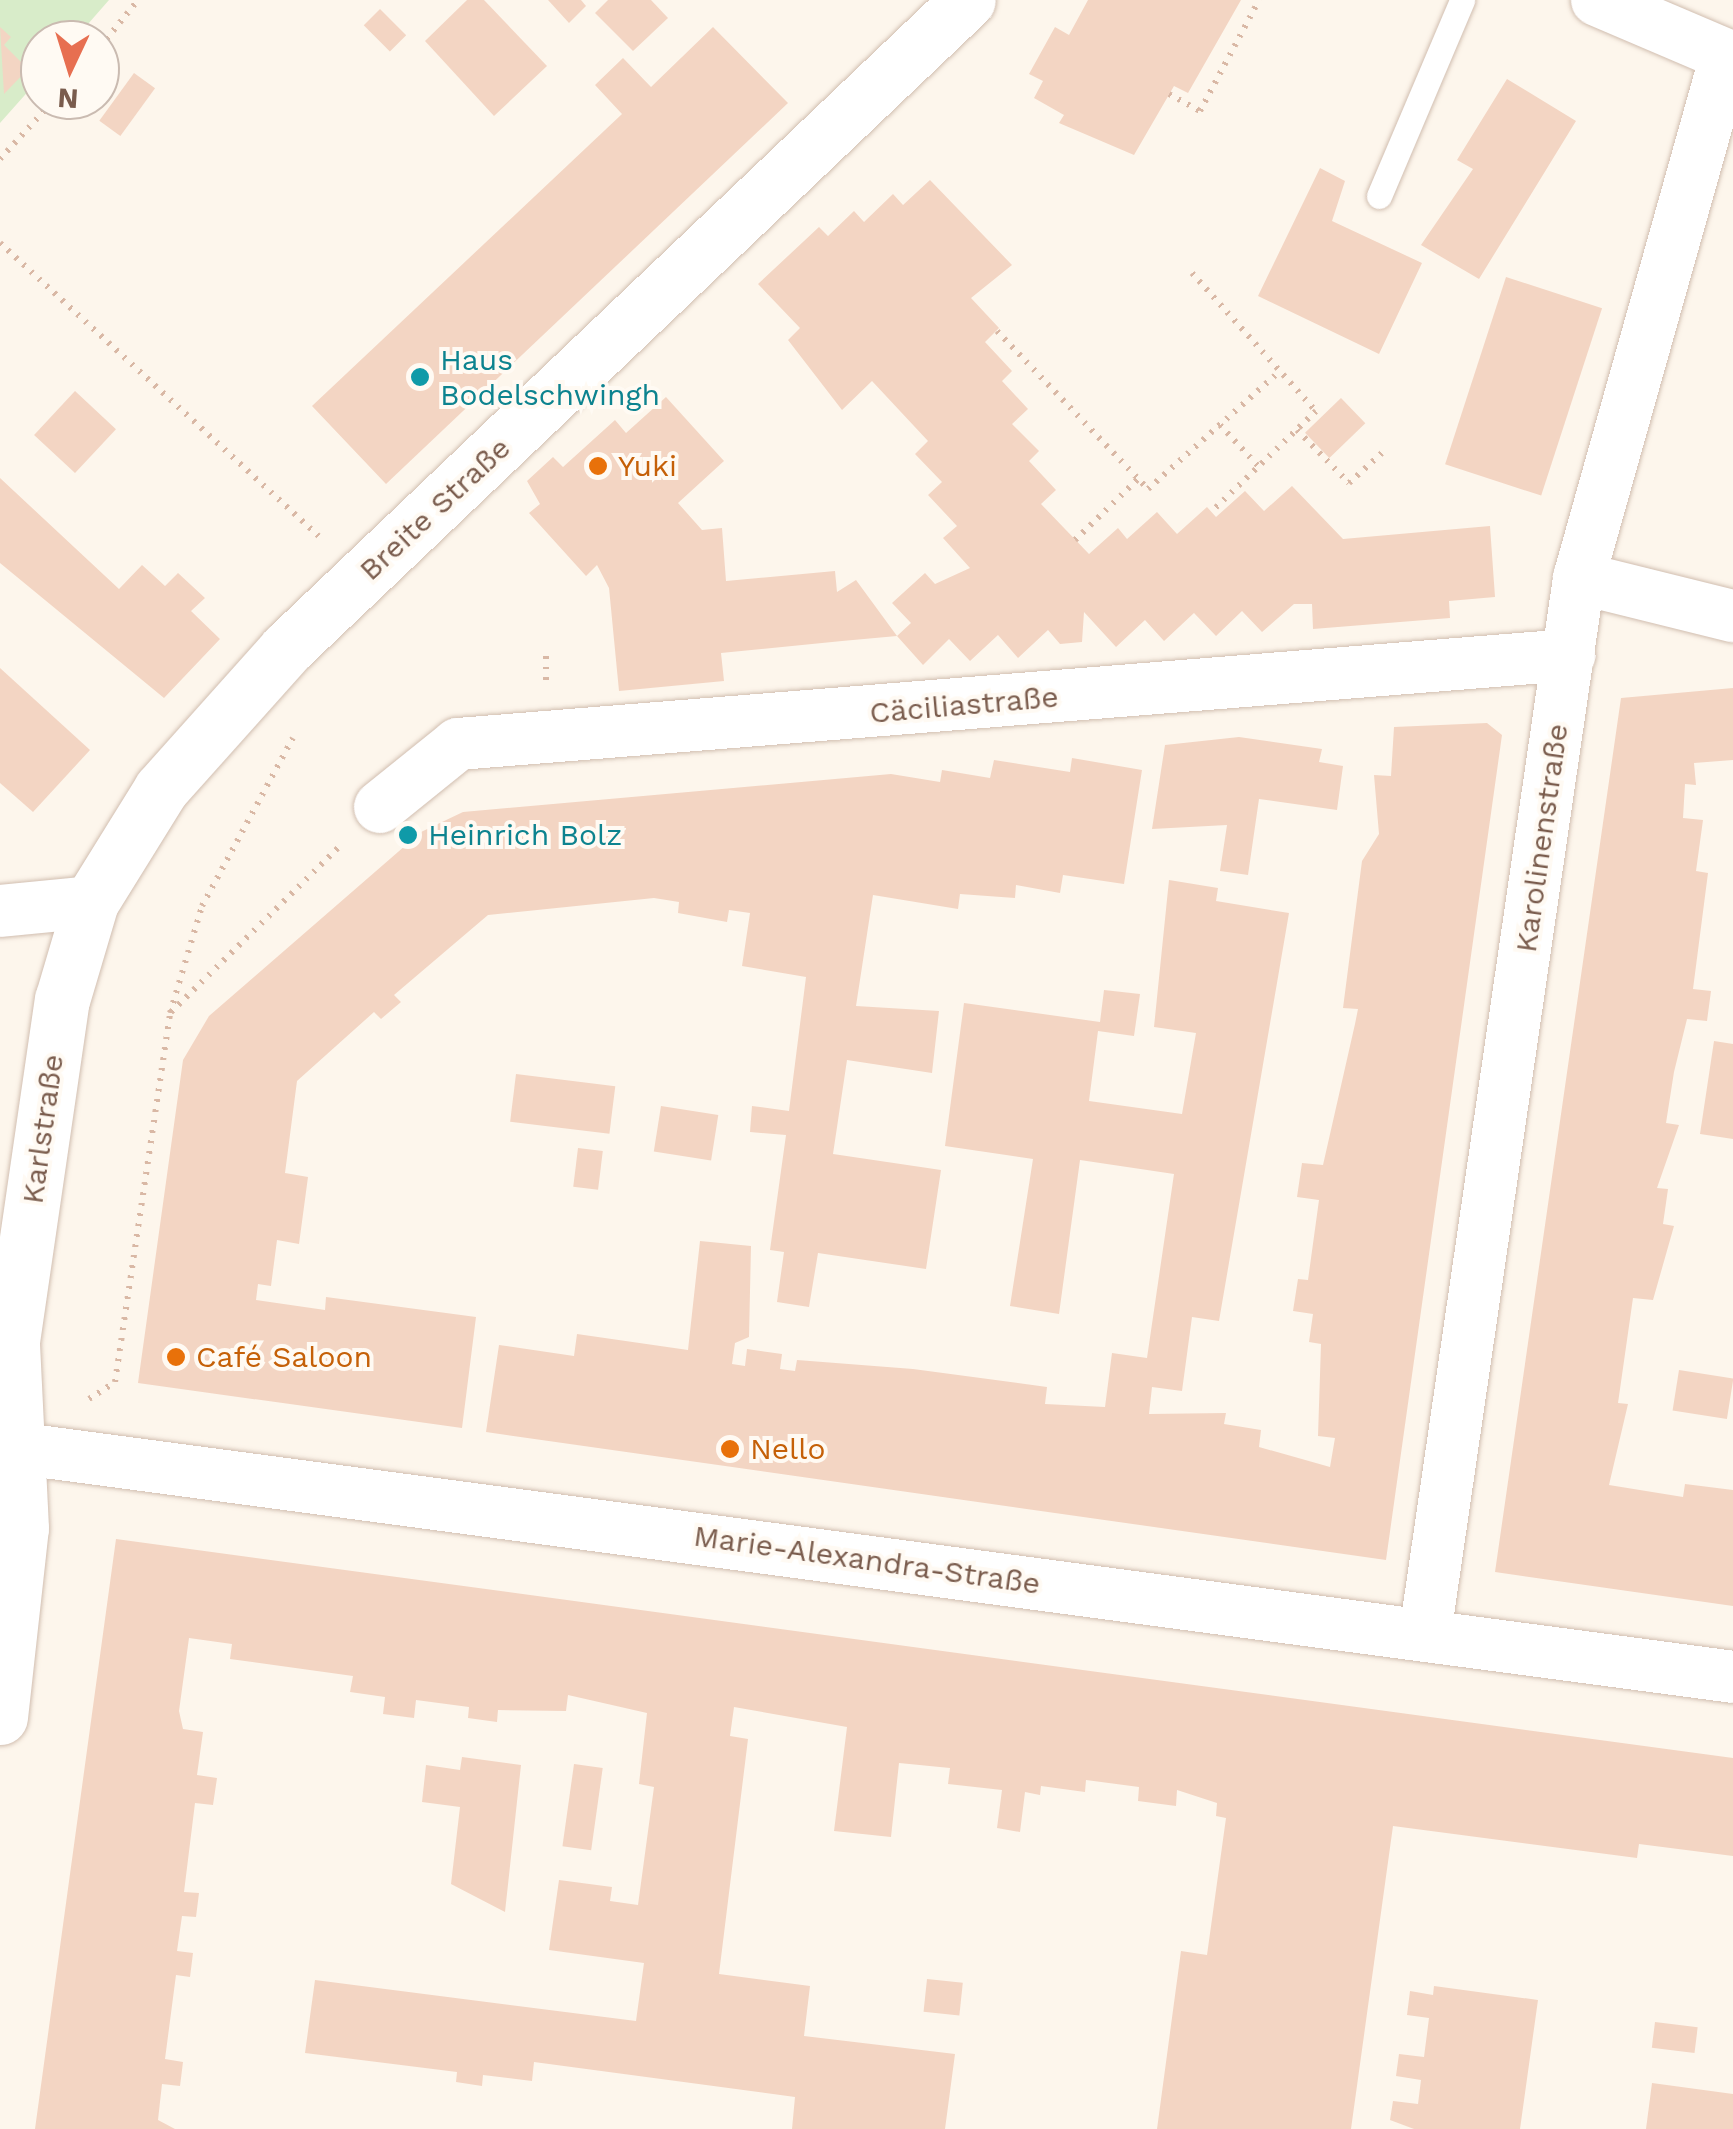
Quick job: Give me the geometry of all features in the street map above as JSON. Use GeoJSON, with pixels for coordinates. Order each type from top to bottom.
{"type":"FeatureCollection","features":[{"type":"Feature","properties":{"kind":"street","name":"Breite Straße"},"geometry":{"type":"LineString","coordinates":[[91,902],[190,754],[364,577],[968,0]]}},
{"type":"Feature","properties":{"kind":"street"},"geometry":{"type":"LineString","coordinates":[[1597,0],[1730,57]]}},
{"type":"Feature","properties":{"kind":"street","name":"Karolinenstraße"},"geometry":{"type":"LineString","coordinates":[[1425,1634],[1579,578],[1730,57]]}},
{"type":"Feature","properties":{"kind":"street"},"geometry":{"type":"LineString","coordinates":[[1579,578],[1733,616]]}},
{"type":"Feature","properties":{"kind":"street","name":"Cäciliastraße"},"geometry":{"type":"LineString","coordinates":[[380,807],[458,744],[1569,655]]}},
{"type":"Feature","properties":{"kind":"street"},"geometry":{"type":"LineString","coordinates":[[0,912],[91,902]]}},
{"type":"Feature","properties":{"kind":"street","name":"Karlstraße"},"geometry":{"type":"LineString","coordinates":[[0,1717],[22,1528],[8,1446],[12,1341],[62,1000],[91,902]]}},
{"type":"Feature","properties":{"kind":"street","name":"Marie-Alexandra-Straße"},"geometry":{"type":"LineString","coordinates":[[8,1446],[1733,1677]]}},
{"type":"Feature","properties":{"kind":"lane"},"geometry":{"type":"LineString","coordinates":[[1379,196],[1462,0]]}},
{"type":"Feature","properties":{"kind":"path"},"geometry":{"type":"LineString","coordinates":[[120,22],[138,0]]}},
{"type":"Feature","properties":{"kind":"path"},"geometry":{"type":"LineString","coordinates":[[1169,94],[1200,111],[1260,0]]}},
{"type":"Feature","properties":{"kind":"path"},"geometry":{"type":"LineString","coordinates":[[0,159],[36,120]]}},
{"type":"Feature","properties":{"kind":"path"},"geometry":{"type":"LineString","coordinates":[[0,243],[364,577]]}},
{"type":"Feature","properties":{"kind":"path"},"geometry":{"type":"LineString","coordinates":[[1192,273],[1316,412],[1211,512]]}},
{"type":"Feature","properties":{"kind":"path"},"geometry":{"type":"LineString","coordinates":[[997,331],[1148,490],[1280,371]]}},
{"type":"Feature","properties":{"kind":"path"},"geometry":{"type":"LineString","coordinates":[[1220,425],[1259,466]]}},
{"type":"Feature","properties":{"kind":"path"},"geometry":{"type":"LineString","coordinates":[[1297,430],[1349,484],[1384,452]]}},
{"type":"Feature","properties":{"kind":"path"},"geometry":{"type":"LineString","coordinates":[[1075,540],[1138,479]]}},
{"type":"Feature","properties":{"kind":"path"},"geometry":{"type":"LineString","coordinates":[[8,1446],[115,1382],[170,1013],[202,906],[304,720]]}},
{"type":"Feature","properties":{"kind":"path"},"geometry":{"type":"LineString","coordinates":[[170,1013],[380,807]]}},
{"type":"Feature","properties":{"kind":"green space"},"geometry":{"type":"Polygon","coordinates":[[[0,0],[109,0],[92,20],[20,20],[20,100],[0,123],[0,0]]]}},
{"type":"Feature","properties":{"kind":"building"},"geometry":{"type":"Polygon","coordinates":[[[467,0],[484,0],[547,66],[494,116],[425,41],[467,0]]]}},
{"type":"Feature","properties":{"kind":"building"},"geometry":{"type":"Polygon","coordinates":[[[548,0],[581,0],[586,6],[569,23],[548,0]]]}},
{"type":"Feature","properties":{"kind":"building"},"geometry":{"type":"Polygon","coordinates":[[[608,0],[651,0],[668,18],[633,51],[595,13],[608,0]]]}},
{"type":"Feature","properties":{"kind":"building"},"geometry":{"type":"Polygon","coordinates":[[[1088,0],[1241,0],[1188,93],[1174,86],[1134,155],[1059,123],[1064,115],[1034,98],[1043,81],[1029,74],[1055,27],[1069,35],[1088,0]]]}},
{"type":"Feature","properties":{"kind":"building"},"geometry":{"type":"Polygon","coordinates":[[[380,9],[406,35],[390,51],[364,25],[380,9]]]}},
{"type":"Feature","properties":{"kind":"building"},"geometry":{"type":"Polygon","coordinates":[[[0,27],[11,37],[4,45],[20,61],[20,77],[4,94],[0,27]]]}},
{"type":"Feature","properties":{"kind":"building"},"geometry":{"type":"Polygon","coordinates":[[[713,27],[788,103],[386,484],[312,406],[622,114],[595,85],[623,58],[651,87],[713,27]]]}},
{"type":"Feature","properties":{"kind":"building"},"geometry":{"type":"Polygon","coordinates":[[[134,73],[155,88],[120,136],[99,121],[120,120],[120,92],[134,73]]]}},
{"type":"Feature","properties":{"kind":"building"},"geometry":{"type":"Polygon","coordinates":[[[1507,79],[1576,121],[1479,279],[1421,245],[1473,169],[1457,160],[1507,79]]]}},
{"type":"Feature","properties":{"kind":"building"},"geometry":{"type":"Polygon","coordinates":[[[1320,168],[1345,181],[1332,221],[1422,263],[1379,354],[1258,296],[1320,168]]]}},
{"type":"Feature","properties":{"kind":"building"},"geometry":{"type":"Polygon","coordinates":[[[930,180],[1012,265],[971,298],[999,328],[985,342],[1012,371],[1002,381],[1028,409],[1012,424],[1039,451],[1029,461],[1056,490],[1041,504],[1089,554],[1118,528],[1127,539],[1157,512],[1177,534],[1207,507],[1216,517],[1245,491],[1264,511],[1292,486],[1343,539],[1490,526],[1495,597],[1449,601],[1450,618],[1313,629],[1312,604],[1294,604],[1262,632],[1242,611],[1216,636],[1194,613],[1164,641],[1145,620],[1116,647],[1084,612],[1082,642],[1060,644],[1048,630],[1018,658],[998,635],[970,661],[949,639],[923,665],[897,636],[911,623],[892,603],[925,573],[935,584],[970,568],[943,538],[957,526],[928,495],[942,482],[915,454],[928,441],[872,381],[842,410],[788,340],[800,328],[758,284],[819,227],[828,236],[854,211],[864,222],[893,194],[903,205],[930,180]]]}},
{"type":"Feature","properties":{"kind":"building"},"geometry":{"type":"Polygon","coordinates":[[[1506,277],[1602,308],[1541,496],[1445,464],[1506,277]]]}},
{"type":"Feature","properties":{"kind":"building"},"geometry":{"type":"Polygon","coordinates":[[[75,391],[116,429],[75,473],[34,435],[75,391]]]}},
{"type":"Feature","properties":{"kind":"building"},"geometry":{"type":"Polygon","coordinates":[[[666,397],[724,461],[678,503],[702,530],[722,528],[726,581],[835,571],[837,592],[856,580],[897,636],[721,653],[724,681],[619,691],[609,588],[597,565],[586,576],[529,513],[540,504],[527,481],[553,457],[563,467],[615,420],[626,433],[666,397]]]}},
{"type":"Feature","properties":{"kind":"building"},"geometry":{"type":"Polygon","coordinates":[[[1341,398],[1365,423],[1329,458],[1305,433],[1341,398]]]}},
{"type":"Feature","properties":{"kind":"building"},"geometry":{"type":"Polygon","coordinates":[[[0,478],[119,589],[142,565],[165,586],[178,573],[205,598],[191,611],[220,639],[164,698],[0,563],[0,478]]]}},
{"type":"Feature","properties":{"kind":"building"},"geometry":{"type":"Polygon","coordinates":[[[0,668],[90,750],[33,812],[0,783],[0,668]]]}},
{"type":"Feature","properties":{"kind":"building"},"geometry":{"type":"Polygon","coordinates":[[[1733,688],[1733,760],[1694,763],[1696,785],[1685,784],[1683,818],[1703,820],[1696,871],[1708,873],[1693,989],[1711,991],[1707,1021],[1687,1019],[1674,1072],[1666,1123],[1679,1125],[1657,1188],[1668,1189],[1663,1224],[1674,1226],[1653,1300],[1633,1298],[1618,1403],[1628,1404],[1609,1485],[1683,1497],[1685,1484],[1733,1490],[1733,1606],[1495,1572],[1621,698],[1733,688]]]}},
{"type":"Feature","properties":{"kind":"building"},"geometry":{"type":"Polygon","coordinates":[[[1487,723],[1502,735],[1386,1560],[486,1432],[499,1345],[574,1356],[577,1334],[688,1350],[700,1241],[751,1246],[749,1337],[735,1343],[732,1364],[745,1366],[747,1349],[782,1354],[780,1369],[795,1371],[797,1360],[913,1369],[1047,1387],[1045,1404],[1105,1407],[1112,1353],[1147,1358],[1174,1174],[1080,1160],[1059,1314],[1010,1306],[1033,1159],[945,1146],[964,1003],[1100,1022],[1104,990],[1140,994],[1134,1036],[1098,1031],[1089,1101],[1182,1114],[1196,1033],[1154,1027],[1169,880],[1218,888],[1216,901],[1289,913],[1219,1321],[1192,1317],[1182,1391],[1152,1387],[1149,1414],[1226,1413],[1224,1424],[1261,1430],[1259,1447],[1330,1467],[1335,1438],[1318,1436],[1321,1344],[1309,1342],[1313,1314],[1293,1311],[1298,1279],[1308,1280],[1319,1200],[1297,1197],[1302,1163],[1323,1165],[1358,1009],[1343,1008],[1362,861],[1379,834],[1374,775],[1391,776],[1394,727],[1487,723]]]}},
{"type":"Feature","properties":{"kind":"building"},"geometry":{"type":"Polygon","coordinates":[[[1239,737],[1322,749],[1319,762],[1343,766],[1337,810],[1259,799],[1248,875],[1220,871],[1227,825],[1152,829],[1165,745],[1239,737]]]}},
{"type":"Feature","properties":{"kind":"building"},"geometry":{"type":"Polygon","coordinates":[[[1072,758],[1142,770],[1124,884],[1063,875],[1060,893],[1016,885],[1015,898],[960,894],[958,909],[873,895],[856,1006],[939,1011],[932,1073],[847,1060],[833,1154],[941,1170],[926,1269],[818,1253],[809,1307],[777,1302],[784,1252],[770,1250],[786,1135],[750,1132],[752,1106],[789,1111],[806,977],[742,966],[750,913],[729,910],[727,922],[678,913],[679,902],[654,898],[488,915],[394,995],[401,1002],[381,1019],[374,1012],[297,1081],[285,1173],[308,1177],[299,1244],[277,1240],[271,1286],[258,1284],[256,1300],[325,1310],[326,1297],[476,1317],[462,1428],[138,1383],[183,1060],[209,1016],[421,832],[463,812],[891,774],[940,782],[942,770],[990,778],[994,760],[1070,772],[1072,758]]]}},
{"type":"Feature","properties":{"kind":"building"},"geometry":{"type":"Polygon","coordinates":[[[1714,1041],[1733,1044],[1733,1139],[1700,1134],[1714,1041]]]}},
{"type":"Feature","properties":{"kind":"building"},"geometry":{"type":"Polygon","coordinates":[[[516,1074],[615,1086],[609,1134],[510,1122],[516,1074]]]}},
{"type":"Feature","properties":{"kind":"building"},"geometry":{"type":"Polygon","coordinates":[[[661,1106],[718,1115],[711,1161],[654,1151],[661,1106]]]}},
{"type":"Feature","properties":{"kind":"building"},"geometry":{"type":"Polygon","coordinates":[[[578,1148],[603,1151],[598,1190],[573,1187],[578,1148]]]}},
{"type":"Feature","properties":{"kind":"building"},"geometry":{"type":"Polygon","coordinates":[[[1679,1370],[1733,1379],[1727,1419],[1673,1410],[1679,1370]]]}},
{"type":"Feature","properties":{"kind":"building"},"geometry":{"type":"Polygon","coordinates":[[[116,1539],[1733,1758],[1733,1856],[1639,1844],[1637,1858],[1393,1826],[1351,2129],[1157,2129],[1181,1951],[1207,1955],[1226,1818],[1216,1816],[1217,1803],[1177,1790],[1176,1806],[1138,1801],[1139,1787],[1086,1780],[1085,1792],[1041,1786],[1040,1795],[1025,1792],[1020,1832],[997,1828],[1002,1790],[948,1784],[950,1768],[899,1763],[891,1837],[834,1831],[847,1727],[734,1707],[730,1736],[748,1739],[719,1974],[810,1986],[804,2036],[955,2054],[945,2129],[792,2129],[795,2097],[534,2062],[532,2081],[483,2075],[482,2086],[456,2082],[457,2072],[305,2053],[315,1980],[636,2021],[644,1963],[549,1950],[559,1880],[612,1887],[610,1901],[638,1905],[654,1787],[639,1784],[647,1713],[568,1695],[566,1711],[498,1710],[497,1722],[468,1718],[469,1707],[416,1700],[414,1718],[383,1714],[385,1697],[350,1692],[353,1676],[230,1659],[232,1644],[189,1638],[179,1711],[183,1729],[203,1732],[197,1775],[217,1778],[213,1805],[195,1803],[184,1892],[199,1893],[196,1917],[182,1916],[177,1951],[193,1953],[190,1977],[176,1975],[165,2059],[183,2062],[180,2086],[162,2084],[158,2120],[175,2129],[35,2129],[116,1539]]]}},
{"type":"Feature","properties":{"kind":"building"},"geometry":{"type":"Polygon","coordinates":[[[462,1757],[521,1765],[505,1912],[451,1884],[460,1807],[422,1802],[426,1765],[460,1770],[462,1757]]]}},
{"type":"Feature","properties":{"kind":"building"},"geometry":{"type":"Polygon","coordinates":[[[574,1764],[603,1768],[591,1850],[562,1846],[574,1764]]]}},
{"type":"Feature","properties":{"kind":"building"},"geometry":{"type":"Polygon","coordinates":[[[927,1979],[963,1983],[959,2016],[924,2012],[927,1979]]]}},
{"type":"Feature","properties":{"kind":"building"},"geometry":{"type":"Polygon","coordinates":[[[1434,1986],[1538,2000],[1520,2129],[1414,2129],[1390,2120],[1393,2101],[1418,2104],[1421,2080],[1396,2076],[1399,2054],[1424,2057],[1429,2018],[1407,2015],[1410,1991],[1433,1995],[1434,1986]]]}},
{"type":"Feature","properties":{"kind":"building"},"geometry":{"type":"Polygon","coordinates":[[[1655,2022],[1698,2027],[1695,2053],[1652,2048],[1655,2022]]]}},
{"type":"Feature","properties":{"kind":"building"},"geometry":{"type":"Polygon","coordinates":[[[1652,2083],[1733,2094],[1733,2129],[1646,2129],[1652,2083]]]}},
{"type":"Feature","properties":{"kind":"place","name":"Haus Bodelschwingh"},"geometry":{"type":"Point","coordinates":[420,377]}},
{"type":"Feature","properties":{"kind":"place","name":"Yuki"},"geometry":{"type":"Point","coordinates":[598,466]}},
{"type":"Feature","properties":{"kind":"place","name":"Heinrich Bolz"},"geometry":{"type":"Point","coordinates":[408,835]}},
{"type":"Feature","properties":{"kind":"place","name":"Café Saloon"},"geometry":{"type":"Point","coordinates":[176,1357]}},
{"type":"Feature","properties":{"kind":"place","name":"Nello"},"geometry":{"type":"Point","coordinates":[730,1449]}}]}
